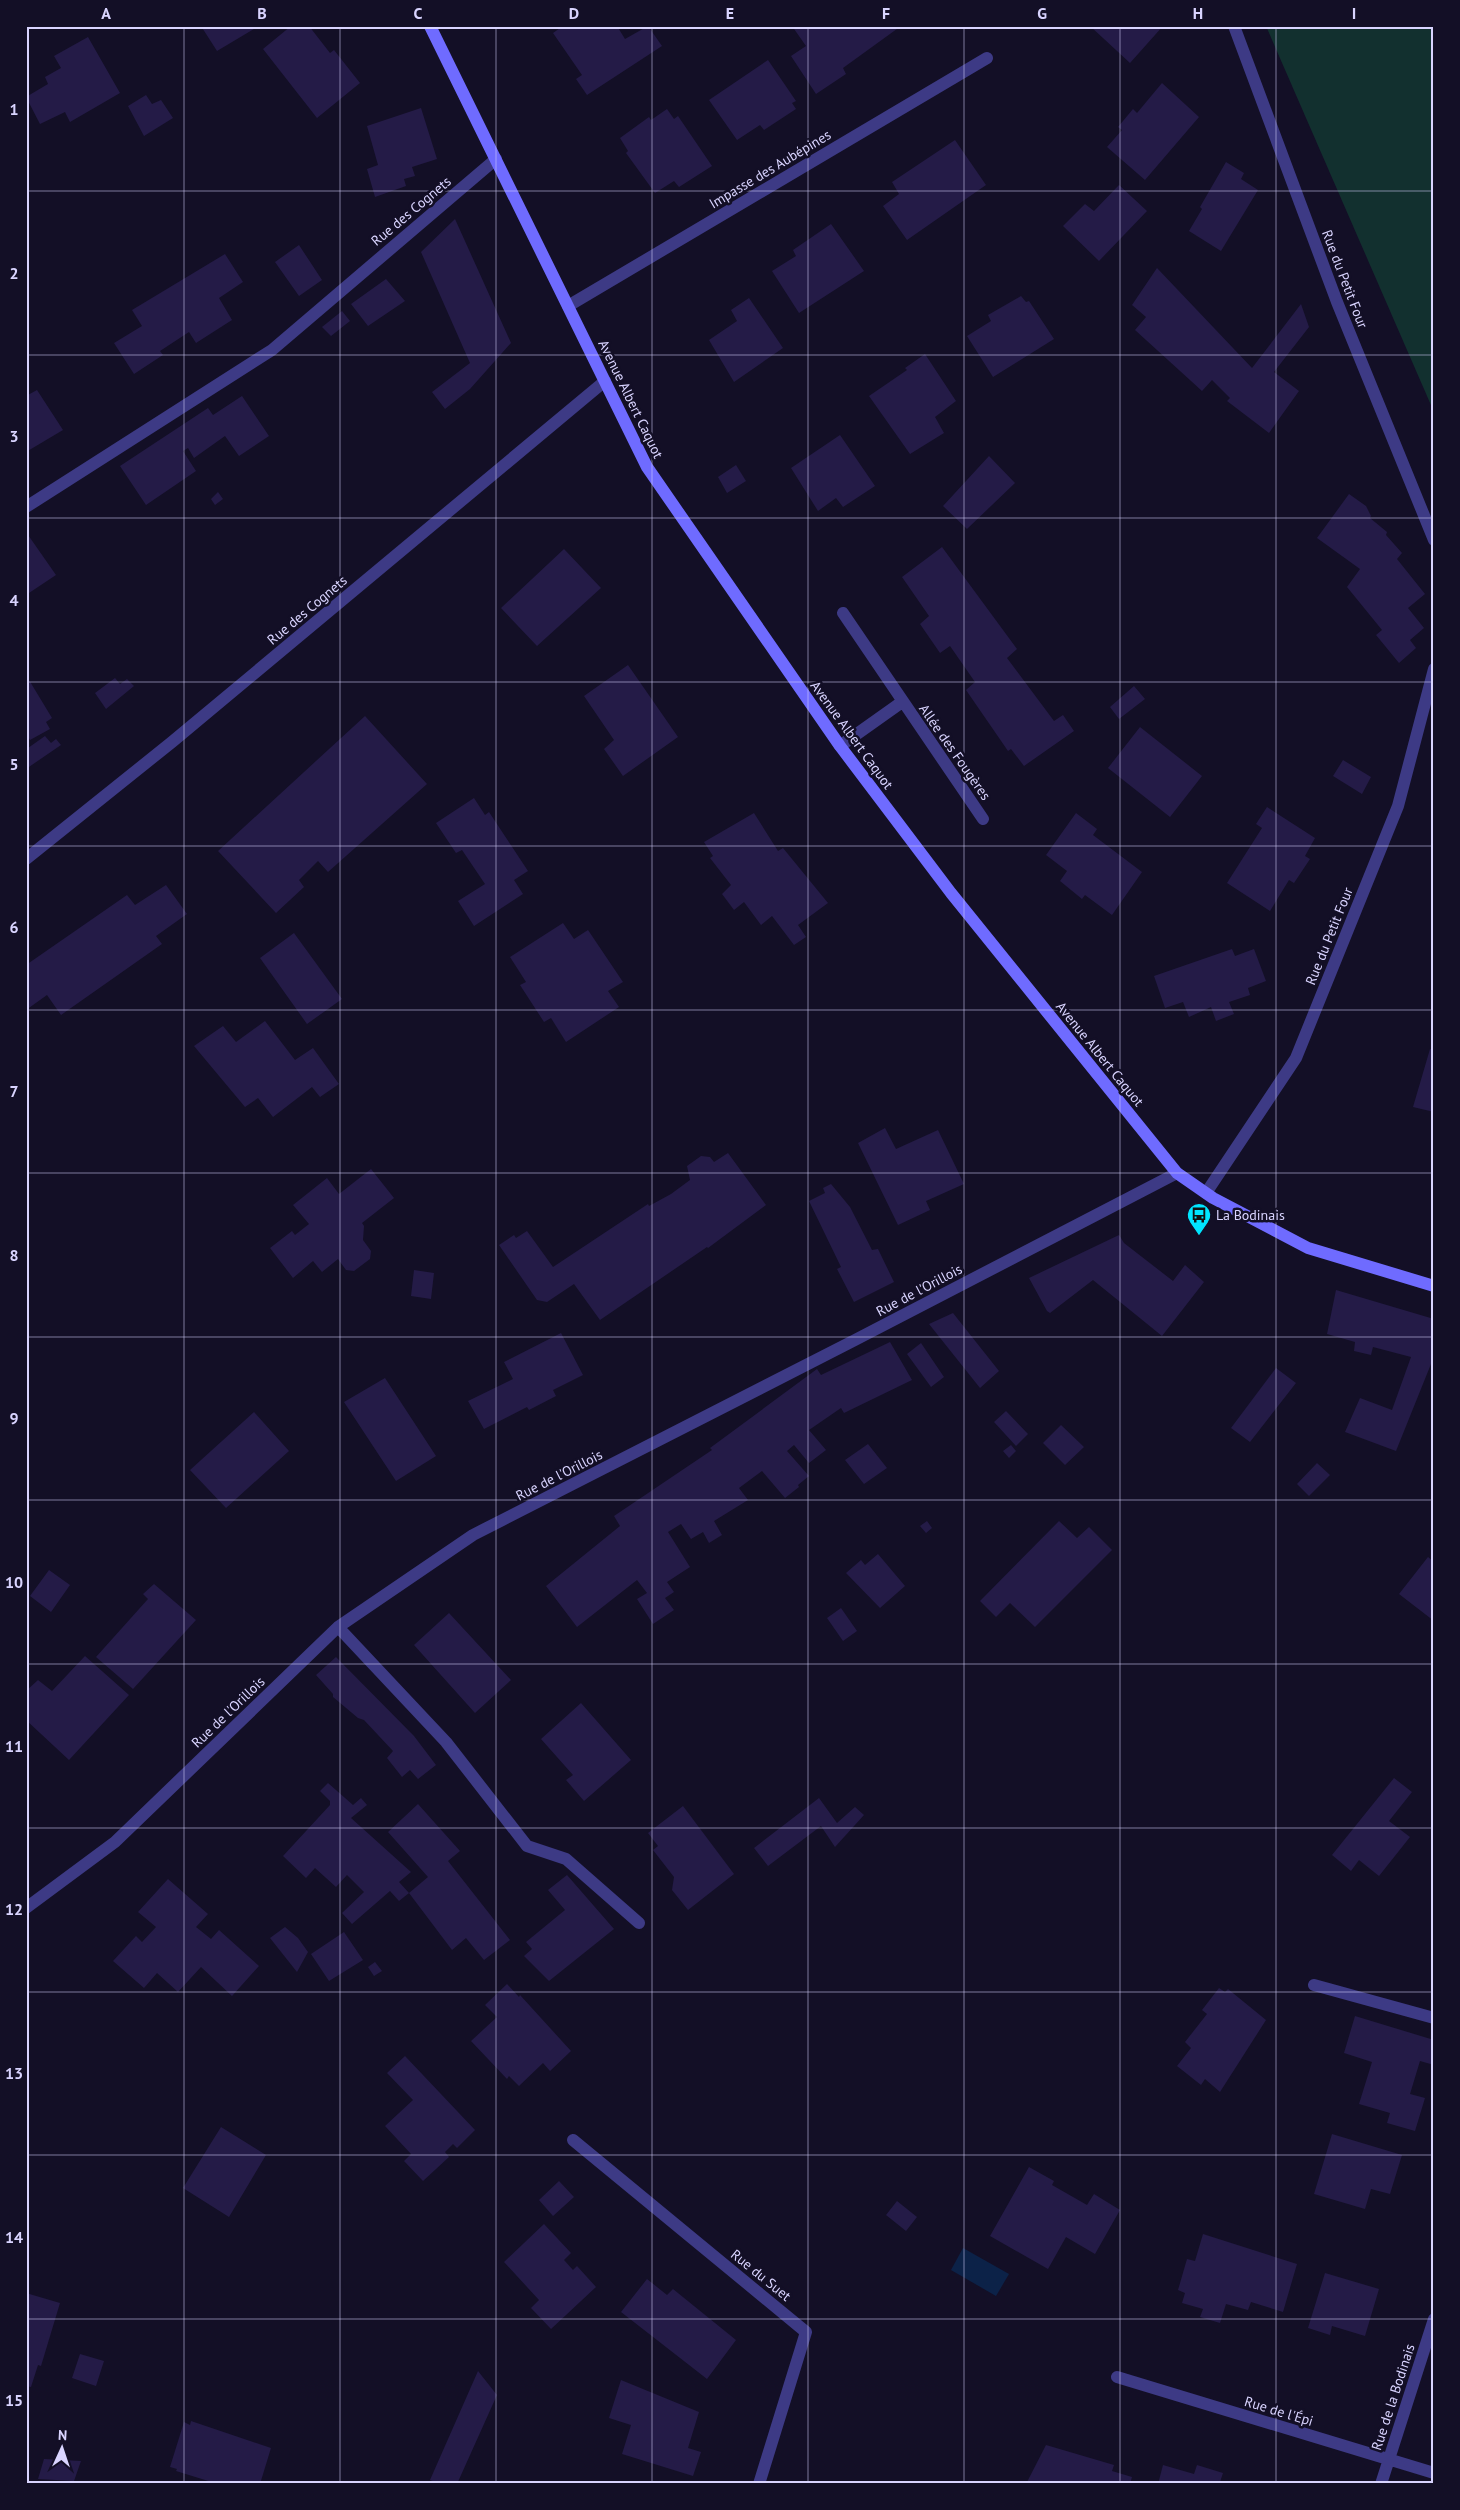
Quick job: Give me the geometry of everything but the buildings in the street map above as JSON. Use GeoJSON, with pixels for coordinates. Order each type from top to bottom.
{"type":"FeatureCollection","features":[{"type":"Feature","properties":{"kind":"main road","name":"Avenue Albert Caquot"},"geometry":{"type":"LineString","coordinates":[[430,26],[647,466],[840,746],[951,893],[1177,1173],[1206,1193],[1308,1248],[1434,1286]]}},
{"type":"Feature","properties":{"kind":"street","name":"Rue du Petit Four"},"geometry":{"type":"LineString","coordinates":[[1234,26],[1337,302],[1434,540]]}},
{"type":"Feature","properties":{"kind":"street","name":"Impasse des Aubépines"},"geometry":{"type":"LineString","coordinates":[[568,306],[987,58]]}},
{"type":"Feature","properties":{"kind":"street","name":"Rue des Cognets"},"geometry":{"type":"LineString","coordinates":[[26,507],[272,350],[496,159]]}},
{"type":"Feature","properties":{"kind":"street","name":"Rue des Cognets"},"geometry":{"type":"LineString","coordinates":[[26,859],[172,742],[604,381]]}},
{"type":"Feature","properties":{"kind":"street","name":"Allée des Fougères"},"geometry":{"type":"LineString","coordinates":[[843,614],[983,819]]}},
{"type":"Feature","properties":{"kind":"street","name":"Rue du Petit Four"},"geometry":{"type":"LineString","coordinates":[[1206,1193],[1296,1058],[1398,806],[1434,669]]}},
{"type":"Feature","properties":{"kind":"street","name":"Allée des Fougères"},"geometry":{"type":"LineString","coordinates":[[840,746],[902,702]]}},
{"type":"Feature","properties":{"kind":"street","name":"Rue de l'Orillois"},"geometry":{"type":"LineString","coordinates":[[26,1908],[116,1842],[338,1627],[474,1535],[856,1340],[1177,1173]]}},
{"type":"Feature","properties":{"kind":"street"},"geometry":{"type":"LineString","coordinates":[[338,1627],[446,1742],[527,1846],[566,1859],[639,1923]]}},
{"type":"Feature","properties":{"kind":"street"},"geometry":{"type":"LineString","coordinates":[[1314,1985],[1434,2018]]}},
{"type":"Feature","properties":{"kind":"street","name":"Rue du Suet"},"geometry":{"type":"LineString","coordinates":[[573,2140],[806,2332],[759,2484]]}},
{"type":"Feature","properties":{"kind":"street","name":"Rue de la Bodinais"},"geometry":{"type":"LineString","coordinates":[[1382,2484],[1434,2319]]}},
{"type":"Feature","properties":{"kind":"street","name":"Rue de l'Épi"},"geometry":{"type":"LineString","coordinates":[[1117,2377],[1434,2473]]}},
{"type":"Feature","properties":{"kind":"green space"},"geometry":{"type":"Polygon","coordinates":[[[1266,26],[1434,26],[1434,412],[1266,26]]]}},
{"type":"Feature","properties":{"kind":"water"},"geometry":{"type":"Polygon","coordinates":[[[963,2248],[1009,2274],[996,2296],[951,2270],[963,2248]]]}},
{"type":"Feature","properties":{"kind":"place","name":"La Bodinais"},"geometry":{"type":"Point","coordinates":[1199,1236]}}]}
